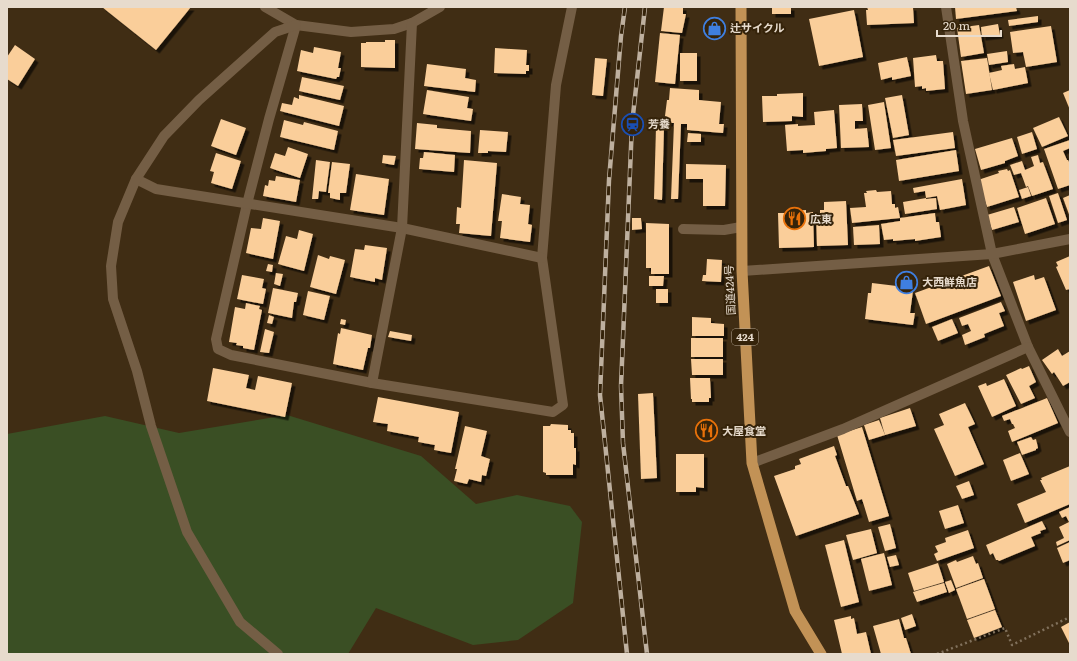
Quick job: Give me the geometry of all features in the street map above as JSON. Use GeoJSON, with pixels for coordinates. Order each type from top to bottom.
{"type":"FeatureCollection","features":[{"type":"Feature","properties":{"kind":"highway","name":"国道424号"},"geometry":{"type":"LineString","coordinates":[[741,7],[742,271],[752,463],[795,611],[821,654]]}},
{"type":"Feature","properties":{"kind":"street"},"geometry":{"type":"LineString","coordinates":[[265,7],[296,25],[351,32],[394,29],[425,17],[440,7]]}},
{"type":"Feature","properties":{"kind":"street"},"geometry":{"type":"LineString","coordinates":[[296,25],[269,119],[247,204],[216,339],[218,349],[231,355],[372,383],[553,412],[563,405],[542,258],[556,85],[572,7]]}},
{"type":"Feature","properties":{"kind":"street"},"geometry":{"type":"LineString","coordinates":[[946,7],[963,121],[992,254],[1028,347],[1070,432]]}},
{"type":"Feature","properties":{"kind":"street"},"geometry":{"type":"LineString","coordinates":[[372,383],[402,228],[412,23]]}},
{"type":"Feature","properties":{"kind":"street"},"geometry":{"type":"LineString","coordinates":[[278,654],[240,622],[187,532],[151,426],[138,371],[113,299],[111,266],[118,222],[136,179],[164,136],[199,100],[275,32],[296,25]]}},
{"type":"Feature","properties":{"kind":"street"},"geometry":{"type":"LineString","coordinates":[[136,179],[156,189],[402,228],[542,258]]}},
{"type":"Feature","properties":{"kind":"street"},"geometry":{"type":"LineString","coordinates":[[683,229],[724,230],[741,227]]}},
{"type":"Feature","properties":{"kind":"street"},"geometry":{"type":"LineString","coordinates":[[742,271],[992,254],[1070,239]]}},
{"type":"Feature","properties":{"kind":"street"},"geometry":{"type":"LineString","coordinates":[[752,463],[843,429],[1028,347]]}},
{"type":"Feature","properties":{"kind":"path"},"geometry":{"type":"LineString","coordinates":[[937,654],[1004,628],[1012,645],[1070,617]]}},
{"type":"Feature","properties":{"kind":"green space"},"geometry":{"type":"Polygon","coordinates":[[[287,415],[421,456],[476,504],[517,495],[570,506],[582,522],[573,603],[518,640],[473,645],[376,608],[348,654],[7,654],[7,434],[105,416],[179,433],[287,415]]]}},
{"type":"Feature","properties":{"kind":"building"},"geometry":{"type":"Polygon","coordinates":[[[102,7],[191,7],[156,50],[102,7]]]}},
{"type":"Feature","properties":{"kind":"building"},"geometry":{"type":"Polygon","coordinates":[[[664,7],[683,7],[683,14],[686,14],[682,33],[661,31],[664,7]]]}},
{"type":"Feature","properties":{"kind":"building"},"geometry":{"type":"Polygon","coordinates":[[[772,7],[791,7],[791,14],[772,14],[772,7]]]}},
{"type":"Feature","properties":{"kind":"building"},"geometry":{"type":"Polygon","coordinates":[[[867,7],[913,7],[914,23],[867,25],[867,7]]]}},
{"type":"Feature","properties":{"kind":"building"},"geometry":{"type":"Polygon","coordinates":[[[955,7],[1016,7],[1017,11],[956,19],[955,7]]]}},
{"type":"Feature","properties":{"kind":"building"},"geometry":{"type":"Polygon","coordinates":[[[854,10],[863,57],[819,66],[809,19],[854,10]]]}},
{"type":"Feature","properties":{"kind":"building"},"geometry":{"type":"Polygon","coordinates":[[[1038,16],[1038,22],[1009,26],[1008,20],[1038,16]]]}},
{"type":"Feature","properties":{"kind":"building"},"geometry":{"type":"Polygon","coordinates":[[[998,24],[1000,35],[982,37],[981,27],[998,24]]]}},
{"type":"Feature","properties":{"kind":"building"},"geometry":{"type":"Polygon","coordinates":[[[979,25],[984,53],[961,57],[957,28],[979,25]]]}},
{"type":"Feature","properties":{"kind":"building"},"geometry":{"type":"Polygon","coordinates":[[[1051,26],[1057,62],[1026,67],[1023,52],[1013,53],[1010,32],[1051,26]]]}},
{"type":"Feature","properties":{"kind":"building"},"geometry":{"type":"Polygon","coordinates":[[[660,33],[680,35],[675,84],[655,82],[660,33]]]}},
{"type":"Feature","properties":{"kind":"building"},"geometry":{"type":"Polygon","coordinates":[[[385,40],[395,40],[395,68],[361,67],[361,43],[385,42],[385,40]]]}},
{"type":"Feature","properties":{"kind":"building"},"geometry":{"type":"Polygon","coordinates":[[[15,45],[35,59],[18,86],[7,79],[7,57],[15,45]]]}},
{"type":"Feature","properties":{"kind":"building"},"geometry":{"type":"Polygon","coordinates":[[[314,47],[341,52],[338,68],[341,68],[339,77],[336,79],[297,71],[301,50],[313,53],[314,47]]]}},
{"type":"Feature","properties":{"kind":"building"},"geometry":{"type":"Polygon","coordinates":[[[495,48],[527,50],[526,65],[529,65],[529,71],[526,71],[526,74],[494,73],[495,48]]]}},
{"type":"Feature","properties":{"kind":"building"},"geometry":{"type":"Polygon","coordinates":[[[1007,51],[1008,62],[989,65],[987,54],[1007,51]]]}},
{"type":"Feature","properties":{"kind":"building"},"geometry":{"type":"Polygon","coordinates":[[[680,53],[697,53],[697,81],[680,81],[680,53]]]}},
{"type":"Feature","properties":{"kind":"building"},"geometry":{"type":"Polygon","coordinates":[[[936,55],[937,61],[943,61],[945,89],[926,91],[926,88],[922,89],[922,86],[915,87],[913,58],[936,55]]]}},
{"type":"Feature","properties":{"kind":"building"},"geometry":{"type":"Polygon","coordinates":[[[907,57],[911,76],[892,80],[892,77],[881,80],[878,63],[907,57]]]}},
{"type":"Feature","properties":{"kind":"building"},"geometry":{"type":"Polygon","coordinates":[[[595,58],[607,59],[603,96],[592,95],[595,58]]]}},
{"type":"Feature","properties":{"kind":"building"},"geometry":{"type":"Polygon","coordinates":[[[987,58],[992,90],[966,94],[961,61],[987,58]]]}},
{"type":"Feature","properties":{"kind":"building"},"geometry":{"type":"Polygon","coordinates":[[[427,64],[466,69],[465,78],[476,80],[475,92],[424,86],[427,64]]]}},
{"type":"Feature","properties":{"kind":"building"},"geometry":{"type":"Polygon","coordinates":[[[1014,64],[1015,69],[1025,67],[1028,83],[993,90],[989,73],[1002,70],[1001,66],[1014,64]]]}},
{"type":"Feature","properties":{"kind":"building"},"geometry":{"type":"Polygon","coordinates":[[[302,77],[344,86],[340,100],[299,91],[302,77]]]}},
{"type":"Feature","properties":{"kind":"building"},"geometry":{"type":"Polygon","coordinates":[[[670,88],[699,90],[699,100],[721,102],[719,124],[724,124],[723,133],[687,130],[687,124],[681,124],[678,199],[671,199],[674,123],[667,123],[668,117],[665,116],[670,88]]]}},
{"type":"Feature","properties":{"kind":"building"},"geometry":{"type":"Polygon","coordinates":[[[427,90],[469,97],[467,108],[473,109],[471,121],[423,114],[427,90]]]}},
{"type":"Feature","properties":{"kind":"building"},"geometry":{"type":"Polygon","coordinates":[[[1070,90],[1070,110],[1063,93],[1070,90]]]}},
{"type":"Feature","properties":{"kind":"building"},"geometry":{"type":"Polygon","coordinates":[[[803,93],[803,117],[792,116],[792,121],[763,122],[762,96],[803,93]]]}},
{"type":"Feature","properties":{"kind":"building"},"geometry":{"type":"Polygon","coordinates":[[[299,95],[344,106],[339,126],[280,111],[282,103],[292,105],[294,97],[299,99],[299,95]]]}},
{"type":"Feature","properties":{"kind":"building"},"geometry":{"type":"Polygon","coordinates":[[[902,95],[909,135],[893,138],[885,98],[902,95]]]}},
{"type":"Feature","properties":{"kind":"building"},"geometry":{"type":"Polygon","coordinates":[[[884,102],[891,148],[875,150],[868,105],[884,102]]]}},
{"type":"Feature","properties":{"kind":"building"},"geometry":{"type":"Polygon","coordinates":[[[862,104],[863,121],[855,121],[855,129],[867,128],[869,147],[841,148],[839,105],[862,104]]]}},
{"type":"Feature","properties":{"kind":"building"},"geometry":{"type":"Polygon","coordinates":[[[834,110],[837,148],[826,149],[826,151],[803,153],[803,150],[787,151],[785,125],[815,125],[814,112],[834,110]]]}},
{"type":"Feature","properties":{"kind":"building"},"geometry":{"type":"Polygon","coordinates":[[[1059,117],[1068,136],[1042,147],[1033,128],[1059,117]]]}},
{"type":"Feature","properties":{"kind":"building"},"geometry":{"type":"Polygon","coordinates":[[[221,119],[246,128],[236,155],[211,146],[221,119]]]}},
{"type":"Feature","properties":{"kind":"building"},"geometry":{"type":"Polygon","coordinates":[[[284,120],[303,125],[304,122],[338,131],[334,150],[280,137],[284,120]]]}},
{"type":"Feature","properties":{"kind":"building"},"geometry":{"type":"Polygon","coordinates":[[[417,123],[437,125],[437,128],[471,131],[470,153],[415,149],[417,123]]]}},
{"type":"Feature","properties":{"kind":"building"},"geometry":{"type":"Polygon","coordinates":[[[656,127],[664,127],[662,200],[654,199],[656,127]]]}},
{"type":"Feature","properties":{"kind":"building"},"geometry":{"type":"Polygon","coordinates":[[[480,130],[508,132],[506,152],[488,151],[488,153],[478,153],[480,130]]]}},
{"type":"Feature","properties":{"kind":"building"},"geometry":{"type":"Polygon","coordinates":[[[953,132],[955,148],[896,156],[893,140],[953,132]]]}},
{"type":"Feature","properties":{"kind":"building"},"geometry":{"type":"Polygon","coordinates":[[[1032,132],[1037,149],[1022,154],[1017,137],[1032,132]]]}},
{"type":"Feature","properties":{"kind":"building"},"geometry":{"type":"Polygon","coordinates":[[[688,133],[701,134],[701,142],[687,142],[688,133]]]}},
{"type":"Feature","properties":{"kind":"building"},"geometry":{"type":"Polygon","coordinates":[[[1012,138],[1018,156],[1005,161],[1005,163],[981,170],[975,149],[1012,138]]]}},
{"type":"Feature","properties":{"kind":"building"},"geometry":{"type":"Polygon","coordinates":[[[1070,140],[1070,148],[1063,151],[1070,164],[1070,185],[1058,189],[1044,149],[1070,140]]]}},
{"type":"Feature","properties":{"kind":"building"},"geometry":{"type":"Polygon","coordinates":[[[288,147],[308,154],[300,178],[270,168],[275,153],[285,156],[288,147]]]}},
{"type":"Feature","properties":{"kind":"building"},"geometry":{"type":"Polygon","coordinates":[[[956,150],[959,171],[899,181],[896,160],[956,150]]]}},
{"type":"Feature","properties":{"kind":"building"},"geometry":{"type":"Polygon","coordinates":[[[424,152],[455,155],[454,172],[419,169],[420,158],[423,158],[424,152]]]}},
{"type":"Feature","properties":{"kind":"building"},"geometry":{"type":"Polygon","coordinates":[[[216,153],[241,161],[232,189],[211,183],[214,172],[210,171],[216,153]]]}},
{"type":"Feature","properties":{"kind":"building"},"geometry":{"type":"Polygon","coordinates":[[[383,155],[396,156],[394,165],[382,163],[383,155]]]}},
{"type":"Feature","properties":{"kind":"building"},"geometry":{"type":"Polygon","coordinates":[[[1038,155],[1040,163],[1043,162],[1053,189],[1032,196],[1028,186],[1026,187],[1021,173],[1014,175],[1010,165],[1022,161],[1025,170],[1034,166],[1031,157],[1038,155]]]}},
{"type":"Feature","properties":{"kind":"building"},"geometry":{"type":"Polygon","coordinates":[[[316,160],[330,162],[326,192],[319,191],[318,199],[312,199],[316,160]]]}},
{"type":"Feature","properties":{"kind":"building"},"geometry":{"type":"Polygon","coordinates":[[[464,160],[497,163],[491,236],[459,233],[460,224],[456,224],[457,207],[461,208],[464,160]]]}},
{"type":"Feature","properties":{"kind":"building"},"geometry":{"type":"Polygon","coordinates":[[[332,162],[350,164],[346,193],[340,193],[340,200],[330,198],[330,193],[328,193],[332,162]]]}},
{"type":"Feature","properties":{"kind":"building"},"geometry":{"type":"Polygon","coordinates":[[[686,164],[726,165],[725,206],[703,206],[703,179],[686,179],[686,164]]]}},
{"type":"Feature","properties":{"kind":"building"},"geometry":{"type":"Polygon","coordinates":[[[1007,169],[1008,171],[1010,170],[1019,197],[987,207],[978,180],[999,173],[998,171],[1007,169]]]}},
{"type":"Feature","properties":{"kind":"building"},"geometry":{"type":"Polygon","coordinates":[[[356,174],[389,179],[384,215],[350,210],[356,174]]]}},
{"type":"Feature","properties":{"kind":"building"},"geometry":{"type":"Polygon","coordinates":[[[276,176],[300,180],[296,202],[263,196],[265,185],[268,186],[269,180],[275,181],[276,176]]]}},
{"type":"Feature","properties":{"kind":"building"},"geometry":{"type":"Polygon","coordinates":[[[962,179],[966,205],[940,210],[937,196],[926,198],[925,191],[914,193],[913,188],[962,179]]]}},
{"type":"Feature","properties":{"kind":"building"},"geometry":{"type":"Polygon","coordinates":[[[1028,187],[1031,196],[1022,199],[1019,190],[1028,187]]]}},
{"type":"Feature","properties":{"kind":"building"},"geometry":{"type":"Polygon","coordinates":[[[876,190],[877,192],[891,191],[892,204],[895,204],[895,208],[898,207],[900,218],[852,223],[850,208],[866,207],[864,193],[867,193],[866,191],[876,190]]]}},
{"type":"Feature","properties":{"kind":"building"},"geometry":{"type":"Polygon","coordinates":[[[1058,193],[1067,220],[1058,223],[1049,196],[1058,193]]]}},
{"type":"Feature","properties":{"kind":"building"},"geometry":{"type":"Polygon","coordinates":[[[502,194],[521,197],[520,204],[530,205],[528,224],[532,225],[530,242],[500,238],[502,221],[498,221],[502,194]]]}},
{"type":"Feature","properties":{"kind":"building"},"geometry":{"type":"Polygon","coordinates":[[[1070,195],[1070,217],[1063,198],[1070,195]]]}},
{"type":"Feature","properties":{"kind":"building"},"geometry":{"type":"Polygon","coordinates":[[[926,198],[936,198],[937,209],[905,214],[903,202],[926,198]]]}},
{"type":"Feature","properties":{"kind":"building"},"geometry":{"type":"Polygon","coordinates":[[[1046,198],[1055,224],[1025,234],[1017,208],[1046,198]]]}},
{"type":"Feature","properties":{"kind":"building"},"geometry":{"type":"Polygon","coordinates":[[[846,201],[848,245],[817,246],[816,213],[820,213],[820,210],[824,210],[824,202],[846,201]]]}},
{"type":"Feature","properties":{"kind":"building"},"geometry":{"type":"Polygon","coordinates":[[[1014,207],[1019,222],[992,230],[987,215],[1014,207]]]}},
{"type":"Feature","properties":{"kind":"building"},"geometry":{"type":"Polygon","coordinates":[[[806,210],[806,213],[813,212],[814,247],[779,248],[778,213],[793,213],[793,211],[806,210]]]}},
{"type":"Feature","properties":{"kind":"building"},"geometry":{"type":"Polygon","coordinates":[[[935,213],[936,222],[939,222],[941,237],[915,241],[915,239],[893,241],[893,239],[884,240],[881,224],[900,221],[900,218],[935,213]]]}},
{"type":"Feature","properties":{"kind":"building"},"geometry":{"type":"Polygon","coordinates":[[[263,218],[280,221],[273,259],[246,253],[251,228],[261,229],[263,218]]]}},
{"type":"Feature","properties":{"kind":"building"},"geometry":{"type":"Polygon","coordinates":[[[632,218],[641,218],[642,229],[632,230],[632,218]]]}},
{"type":"Feature","properties":{"kind":"building"},"geometry":{"type":"Polygon","coordinates":[[[646,223],[669,224],[669,274],[651,274],[651,268],[646,268],[646,223]]]}},
{"type":"Feature","properties":{"kind":"building"},"geometry":{"type":"Polygon","coordinates":[[[879,225],[880,244],[854,245],[853,227],[879,225]]]}},
{"type":"Feature","properties":{"kind":"building"},"geometry":{"type":"Polygon","coordinates":[[[299,230],[313,234],[304,271],[278,264],[286,236],[297,239],[299,230]]]}},
{"type":"Feature","properties":{"kind":"building"},"geometry":{"type":"Polygon","coordinates":[[[365,245],[387,248],[382,280],[375,278],[375,282],[350,277],[355,249],[364,250],[365,245]]]}},
{"type":"Feature","properties":{"kind":"building"},"geometry":{"type":"Polygon","coordinates":[[[318,255],[329,259],[330,256],[345,260],[336,294],[310,287],[318,255]]]}},
{"type":"Feature","properties":{"kind":"building"},"geometry":{"type":"Polygon","coordinates":[[[1070,256],[1070,289],[1066,290],[1056,267],[1058,266],[1056,262],[1070,256]]]}},
{"type":"Feature","properties":{"kind":"building"},"geometry":{"type":"Polygon","coordinates":[[[707,259],[722,260],[721,282],[702,281],[703,275],[706,275],[707,259]]]}},
{"type":"Feature","properties":{"kind":"building"},"geometry":{"type":"Polygon","coordinates":[[[268,264],[273,265],[272,272],[266,271],[268,264]]]}},
{"type":"Feature","properties":{"kind":"building"},"geometry":{"type":"Polygon","coordinates":[[[989,266],[1001,296],[926,324],[915,293],[989,266]]]}},
{"type":"Feature","properties":{"kind":"building"},"geometry":{"type":"Polygon","coordinates":[[[276,273],[283,274],[280,286],[274,284],[276,273]]]}},
{"type":"Feature","properties":{"kind":"building"},"geometry":{"type":"Polygon","coordinates":[[[242,275],[264,279],[262,288],[266,289],[263,304],[237,299],[242,275]]]}},
{"type":"Feature","properties":{"kind":"building"},"geometry":{"type":"Polygon","coordinates":[[[1034,275],[1035,280],[1044,277],[1056,310],[1026,321],[1013,282],[1034,275]]]}},
{"type":"Feature","properties":{"kind":"building"},"geometry":{"type":"Polygon","coordinates":[[[649,276],[664,276],[663,286],[649,286],[649,276]]]}},
{"type":"Feature","properties":{"kind":"building"},"geometry":{"type":"Polygon","coordinates":[[[872,283],[905,287],[904,290],[913,291],[910,313],[915,313],[913,325],[865,319],[868,293],[871,293],[872,283]]]}},
{"type":"Feature","properties":{"kind":"building"},"geometry":{"type":"Polygon","coordinates":[[[273,288],[298,293],[296,302],[294,302],[292,318],[268,313],[273,288]]]}},
{"type":"Feature","properties":{"kind":"building"},"geometry":{"type":"Polygon","coordinates":[[[656,289],[668,289],[668,303],[656,303],[656,289]]]}},
{"type":"Feature","properties":{"kind":"building"},"geometry":{"type":"Polygon","coordinates":[[[308,291],[330,296],[324,320],[303,315],[308,291]]]}},
{"type":"Feature","properties":{"kind":"building"},"geometry":{"type":"Polygon","coordinates":[[[1001,302],[1005,311],[999,313],[1004,326],[984,334],[985,337],[965,345],[962,335],[971,331],[968,324],[962,326],[959,318],[1001,302]]]}},
{"type":"Feature","properties":{"kind":"building"},"geometry":{"type":"Polygon","coordinates":[[[246,303],[260,306],[259,309],[262,310],[254,350],[243,348],[243,346],[236,345],[237,343],[229,342],[235,307],[245,309],[246,303]]]}},
{"type":"Feature","properties":{"kind":"building"},"geometry":{"type":"Polygon","coordinates":[[[269,315],[274,317],[272,324],[267,323],[269,315]]]}},
{"type":"Feature","properties":{"kind":"building"},"geometry":{"type":"Polygon","coordinates":[[[692,317],[711,318],[711,323],[724,324],[724,336],[692,336],[692,317]]]}},
{"type":"Feature","properties":{"kind":"building"},"geometry":{"type":"Polygon","coordinates":[[[341,319],[346,320],[345,325],[340,324],[341,319]]]}},
{"type":"Feature","properties":{"kind":"building"},"geometry":{"type":"Polygon","coordinates":[[[952,319],[958,333],[938,341],[932,327],[952,319]]]}},
{"type":"Feature","properties":{"kind":"building"},"geometry":{"type":"Polygon","coordinates":[[[341,328],[372,335],[370,348],[368,348],[363,370],[333,364],[338,333],[340,334],[341,328]]]}},
{"type":"Feature","properties":{"kind":"building"},"geometry":{"type":"Polygon","coordinates":[[[265,329],[274,332],[269,353],[260,352],[265,329]]]}},
{"type":"Feature","properties":{"kind":"building"},"geometry":{"type":"Polygon","coordinates":[[[390,331],[412,335],[411,341],[388,337],[390,331]]]}},
{"type":"Feature","properties":{"kind":"building"},"geometry":{"type":"Polygon","coordinates":[[[691,338],[723,338],[723,357],[691,357],[691,338]]]}},
{"type":"Feature","properties":{"kind":"building"},"geometry":{"type":"Polygon","coordinates":[[[1058,349],[1062,356],[1070,351],[1070,382],[1063,386],[1054,372],[1052,374],[1042,360],[1058,349]]]}},
{"type":"Feature","properties":{"kind":"building"},"geometry":{"type":"Polygon","coordinates":[[[691,359],[723,359],[723,375],[692,375],[691,359]]]}},
{"type":"Feature","properties":{"kind":"building"},"geometry":{"type":"Polygon","coordinates":[[[1029,366],[1036,382],[1029,386],[1035,398],[1021,404],[1006,375],[1029,366]]]}},
{"type":"Feature","properties":{"kind":"building"},"geometry":{"type":"Polygon","coordinates":[[[213,368],[249,375],[246,388],[255,390],[258,376],[292,383],[285,417],[207,401],[213,368]]]}},
{"type":"Feature","properties":{"kind":"building"},"geometry":{"type":"Polygon","coordinates":[[[690,378],[710,378],[711,398],[709,398],[709,402],[692,402],[690,378]]]}},
{"type":"Feature","properties":{"kind":"building"},"geometry":{"type":"Polygon","coordinates":[[[1004,379],[1016,406],[992,417],[978,386],[986,383],[987,386],[1004,379]]]}},
{"type":"Feature","properties":{"kind":"building"},"geometry":{"type":"Polygon","coordinates":[[[653,393],[657,478],[641,479],[638,394],[653,393]]]}},
{"type":"Feature","properties":{"kind":"building"},"geometry":{"type":"Polygon","coordinates":[[[378,397],[459,412],[451,453],[434,450],[435,445],[418,442],[419,437],[387,431],[388,424],[373,422],[378,397]]]}},
{"type":"Feature","properties":{"kind":"building"},"geometry":{"type":"Polygon","coordinates":[[[1047,398],[1058,423],[1012,442],[1008,431],[1015,428],[1010,419],[1004,421],[1002,416],[1047,398]]]}},
{"type":"Feature","properties":{"kind":"building"},"geometry":{"type":"Polygon","coordinates":[[[965,403],[975,424],[968,427],[984,464],[955,476],[934,429],[944,425],[939,414],[965,403]]]}},
{"type":"Feature","properties":{"kind":"building"},"geometry":{"type":"Polygon","coordinates":[[[910,408],[916,426],[885,435],[880,418],[910,408]]]}},
{"type":"Feature","properties":{"kind":"building"},"geometry":{"type":"Polygon","coordinates":[[[879,420],[885,435],[869,440],[864,425],[879,420]]]}},
{"type":"Feature","properties":{"kind":"building"},"geometry":{"type":"Polygon","coordinates":[[[551,424],[568,425],[568,430],[571,430],[571,433],[574,433],[576,465],[573,464],[573,475],[546,475],[546,473],[543,472],[543,426],[550,426],[551,424]]]}},
{"type":"Feature","properties":{"kind":"building"},"geometry":{"type":"Polygon","coordinates":[[[465,426],[487,431],[481,456],[490,459],[486,476],[482,475],[481,482],[469,479],[467,484],[454,481],[457,469],[455,469],[465,426]]]}},
{"type":"Feature","properties":{"kind":"building"},"geometry":{"type":"Polygon","coordinates":[[[862,427],[889,516],[869,522],[862,499],[857,501],[837,435],[862,427]]]}},
{"type":"Feature","properties":{"kind":"building"},"geometry":{"type":"Polygon","coordinates":[[[1031,437],[1033,440],[1036,439],[1038,448],[1022,455],[1017,442],[1031,437]]]}},
{"type":"Feature","properties":{"kind":"building"},"geometry":{"type":"Polygon","coordinates":[[[834,446],[837,455],[835,456],[846,486],[848,486],[859,514],[796,536],[774,476],[795,469],[795,466],[801,464],[799,459],[834,446]]]}},
{"type":"Feature","properties":{"kind":"building"},"geometry":{"type":"Polygon","coordinates":[[[1020,453],[1029,474],[1011,481],[1003,460],[1020,453]]]}},
{"type":"Feature","properties":{"kind":"building"},"geometry":{"type":"Polygon","coordinates":[[[676,454],[704,454],[704,488],[696,487],[696,492],[676,492],[676,454]]]}},
{"type":"Feature","properties":{"kind":"building"},"geometry":{"type":"Polygon","coordinates":[[[1070,466],[1070,504],[1025,523],[1017,504],[1046,492],[1040,480],[1042,480],[1041,478],[1070,466]]]}},
{"type":"Feature","properties":{"kind":"building"},"geometry":{"type":"Polygon","coordinates":[[[969,481],[974,495],[962,499],[956,486],[969,481]]]}},
{"type":"Feature","properties":{"kind":"building"},"geometry":{"type":"Polygon","coordinates":[[[958,505],[964,523],[945,529],[939,511],[958,505]]]}},
{"type":"Feature","properties":{"kind":"building"},"geometry":{"type":"Polygon","coordinates":[[[1070,507],[1070,540],[1057,546],[1056,542],[1064,538],[1059,527],[1069,522],[1066,516],[1062,518],[1059,512],[1070,507]]]}},
{"type":"Feature","properties":{"kind":"building"},"geometry":{"type":"Polygon","coordinates":[[[1042,521],[1046,529],[1031,537],[1035,546],[999,561],[996,560],[993,553],[990,555],[986,545],[1042,521]]]}},
{"type":"Feature","properties":{"kind":"building"},"geometry":{"type":"Polygon","coordinates":[[[890,524],[896,548],[885,551],[878,527],[890,524]]]}},
{"type":"Feature","properties":{"kind":"building"},"geometry":{"type":"Polygon","coordinates":[[[871,529],[877,553],[853,560],[846,535],[871,529]]]}},
{"type":"Feature","properties":{"kind":"building"},"geometry":{"type":"Polygon","coordinates":[[[968,530],[974,548],[937,561],[934,554],[938,552],[935,546],[946,542],[945,538],[968,530]]]}},
{"type":"Feature","properties":{"kind":"building"},"geometry":{"type":"Polygon","coordinates":[[[844,540],[859,602],[841,607],[825,545],[844,540]]]}},
{"type":"Feature","properties":{"kind":"building"},"geometry":{"type":"Polygon","coordinates":[[[1070,542],[1070,560],[1063,563],[1057,548],[1070,542]]]}},
{"type":"Feature","properties":{"kind":"building"},"geometry":{"type":"Polygon","coordinates":[[[884,553],[892,585],[869,591],[861,559],[884,553]]]}},
{"type":"Feature","properties":{"kind":"building"},"geometry":{"type":"Polygon","coordinates":[[[896,555],[899,565],[890,567],[887,557],[896,555]]]}},
{"type":"Feature","properties":{"kind":"building"},"geometry":{"type":"Polygon","coordinates":[[[973,556],[976,564],[978,563],[983,578],[956,588],[947,564],[973,556]]]}},
{"type":"Feature","properties":{"kind":"building"},"geometry":{"type":"Polygon","coordinates":[[[938,563],[944,582],[914,591],[908,573],[938,563]]]}},
{"type":"Feature","properties":{"kind":"building"},"geometry":{"type":"Polygon","coordinates":[[[984,579],[995,609],[967,619],[956,589],[984,579]]]}},
{"type":"Feature","properties":{"kind":"building"},"geometry":{"type":"Polygon","coordinates":[[[951,580],[955,590],[949,593],[945,582],[951,580]]]}},
{"type":"Feature","properties":{"kind":"building"},"geometry":{"type":"Polygon","coordinates":[[[944,583],[947,592],[917,602],[913,592],[944,583]]]}},
{"type":"Feature","properties":{"kind":"building"},"geometry":{"type":"Polygon","coordinates":[[[995,610],[1002,627],[974,638],[967,620],[995,610]]]}},
{"type":"Feature","properties":{"kind":"building"},"geometry":{"type":"Polygon","coordinates":[[[912,614],[916,626],[905,630],[901,618],[912,614]]]}},
{"type":"Feature","properties":{"kind":"building"},"geometry":{"type":"Polygon","coordinates":[[[851,616],[851,619],[854,618],[857,634],[866,632],[871,654],[842,654],[834,620],[851,616]]]}},
{"type":"Feature","properties":{"kind":"building"},"geometry":{"type":"Polygon","coordinates":[[[899,619],[904,638],[906,638],[911,654],[881,654],[873,626],[899,619]]]}},
{"type":"Feature","properties":{"kind":"building"},"geometry":{"type":"Polygon","coordinates":[[[1070,622],[1070,645],[1061,627],[1070,622]]]}},
{"type":"Feature","properties":{"kind":"railway"},"geometry":{"type":"LineString","coordinates":[[625,7],[621,36],[609,180],[600,395],[627,654]]}},
{"type":"Feature","properties":{"kind":"railway"},"geometry":{"type":"LineString","coordinates":[[645,7],[632,124],[621,386],[623,443],[647,654]]}},
{"type":"Feature","properties":{"kind":"place","name":"辻サイクル"},"geometry":{"type":"Point","coordinates":[714,28]}},
{"type":"Feature","properties":{"kind":"place","name":"芳養"},"geometry":{"type":"Point","coordinates":[632,124]}},
{"type":"Feature","properties":{"kind":"place","name":"広東"},"geometry":{"type":"Point","coordinates":[794,219]}},
{"type":"Feature","properties":{"kind":"place","name":"大西鮮魚店"},"geometry":{"type":"Point","coordinates":[907,282]}},
{"type":"Feature","properties":{"kind":"place","name":"大屋食堂"},"geometry":{"type":"Point","coordinates":[707,431]}}]}
